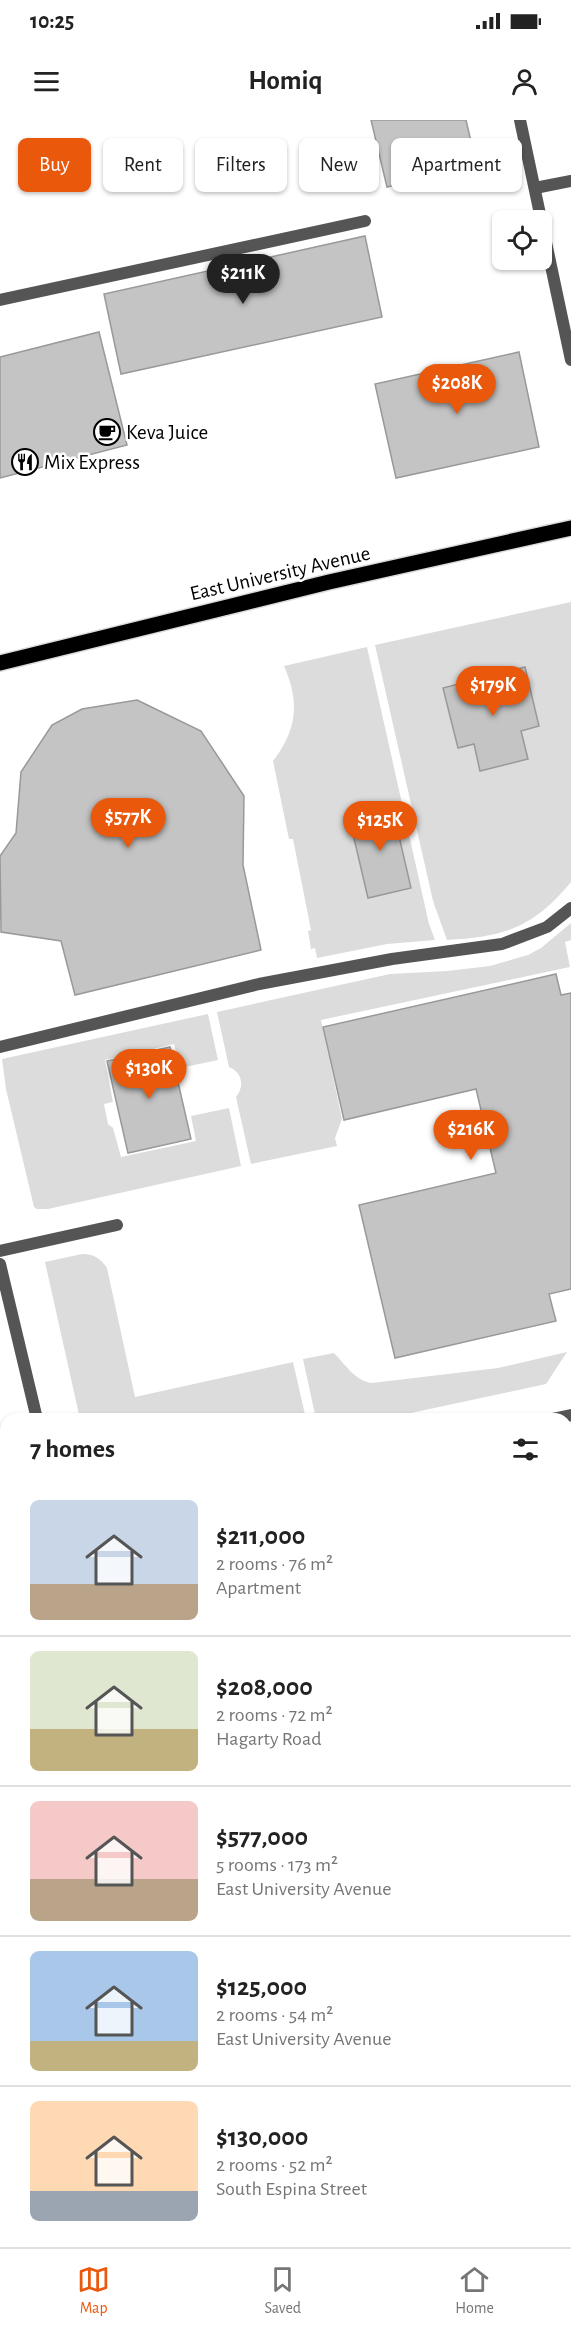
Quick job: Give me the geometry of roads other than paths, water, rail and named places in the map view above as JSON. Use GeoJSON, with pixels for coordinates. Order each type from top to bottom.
{"type":"FeatureCollection","features":[{"type":"Feature","properties":{"kind":"main road","name":"East University Avenue"},"geometry":{"type":"LineString","coordinates":[[0,663],[329,582],[571,528]]}},
{"type":"Feature","properties":{"kind":"street"},"geometry":{"type":"LineString","coordinates":[[520,120],[571,360]]}},
{"type":"Feature","properties":{"kind":"street"},"geometry":{"type":"LineString","coordinates":[[536,188],[571,181]]}},
{"type":"Feature","properties":{"kind":"street"},"geometry":{"type":"LineString","coordinates":[[0,300],[365,221]]}},
{"type":"Feature","properties":{"kind":"street"},"geometry":{"type":"LineString","coordinates":[[0,1047],[259,984],[392,959],[502,944],[547,927],[571,908]]}},
{"type":"Feature","properties":{"kind":"street"},"geometry":{"type":"LineString","coordinates":[[0,1251],[117,1225]]}},
{"type":"Feature","properties":{"kind":"street"},"geometry":{"type":"LineString","coordinates":[[0,1264],[36,1413]]}},
{"type":"Feature","properties":{"kind":"place","name":"Keva Juice"},"geometry":{"type":"Point","coordinates":[107,432]}},
{"type":"Feature","properties":{"kind":"place","name":"Mix Express"},"geometry":{"type":"Point","coordinates":[25,462]}}]}
